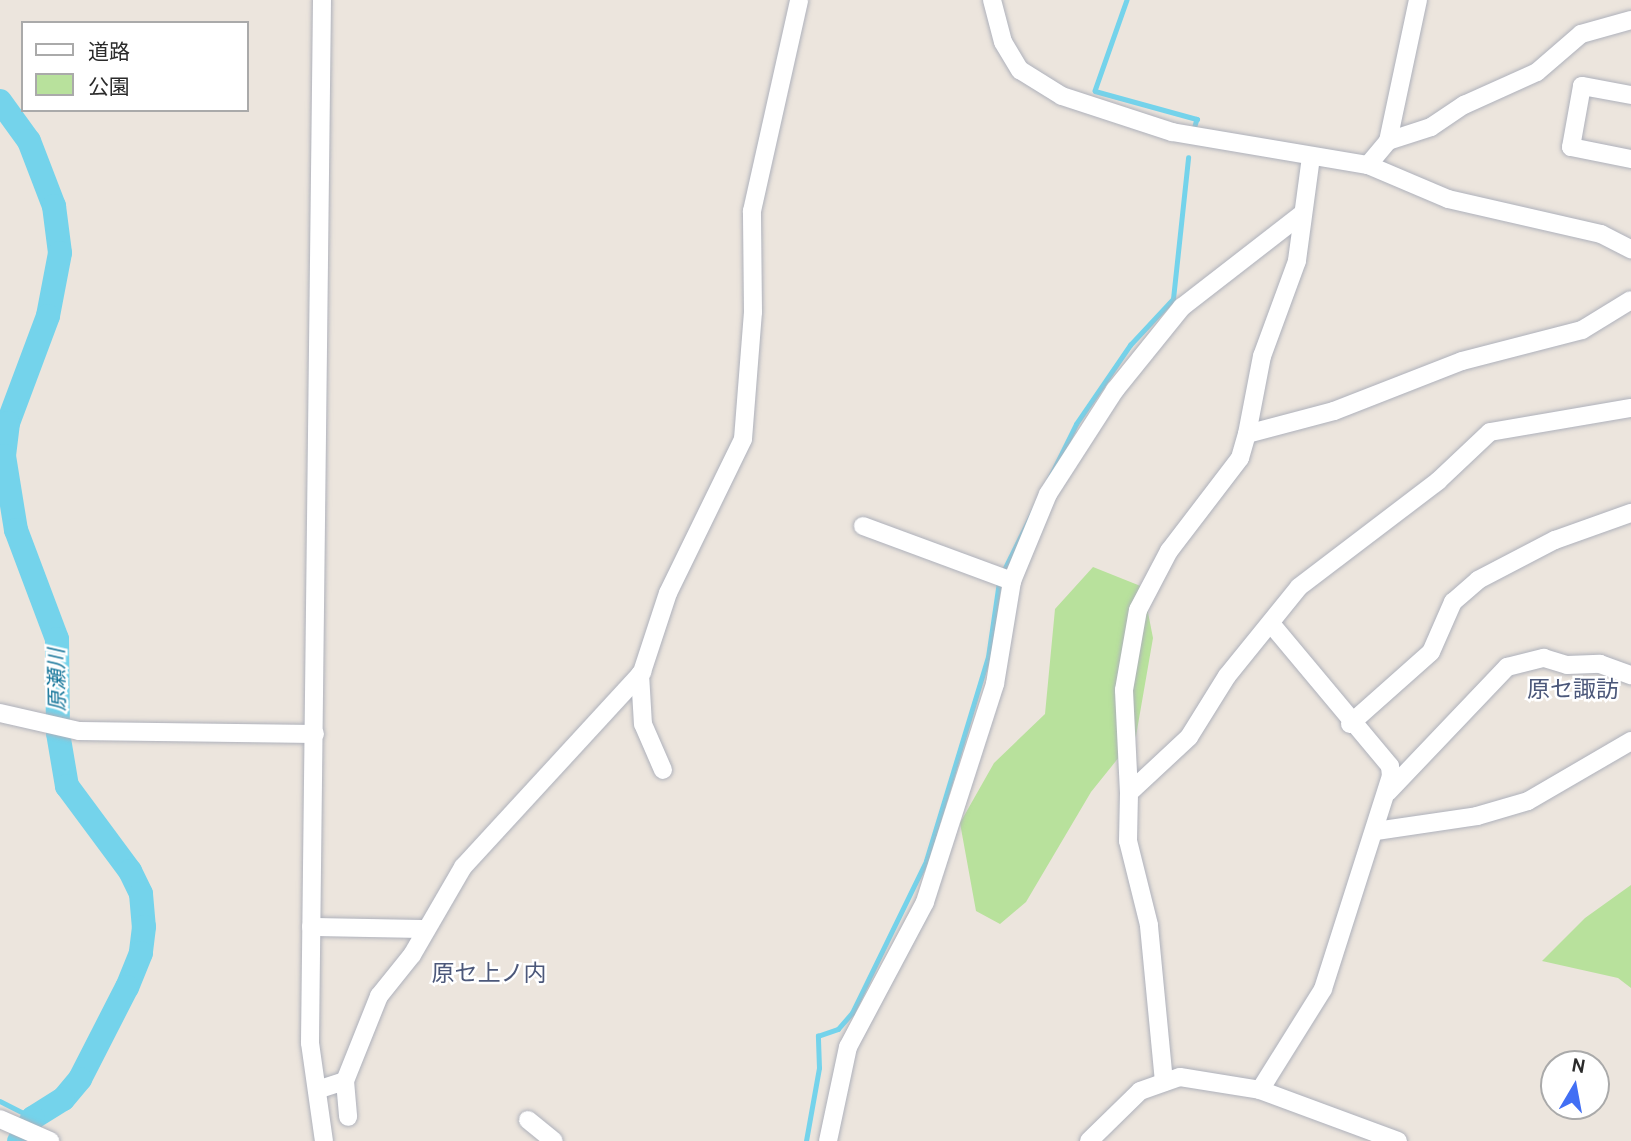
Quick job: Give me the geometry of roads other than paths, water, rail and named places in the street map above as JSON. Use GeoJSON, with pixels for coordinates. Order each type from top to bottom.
{"type":"FeatureCollection","features":[{"type":"Feature","properties":{"kind":"street"},"geometry":{"type":"LineString","coordinates":[[322,0],[310,1043],[324,1141]]}},
{"type":"Feature","properties":{"kind":"street"},"geometry":{"type":"LineString","coordinates":[[663,770],[643,724],[640,674],[668,593],[743,439],[753,312],[752,211],[799,0]]}},
{"type":"Feature","properties":{"kind":"street"},"geometry":{"type":"LineString","coordinates":[[992,0],[1003,42],[1020,70],[1062,96],[1172,132],[1311,157],[1368,164],[1448,199],[1601,234],[1631,249]]}},
{"type":"Feature","properties":{"kind":"street"},"geometry":{"type":"LineString","coordinates":[[1368,164],[1388,141],[1418,0]]}},
{"type":"Feature","properties":{"kind":"street"},"geometry":{"type":"LineString","coordinates":[[1388,141],[1431,127],[1537,72],[1581,34],[1631,20]]}},
{"type":"Feature","properties":{"kind":"street"},"geometry":{"type":"LineString","coordinates":[[1631,95],[1582,86],[1571,147],[1631,159]]}},
{"type":"Feature","properties":{"kind":"street"},"geometry":{"type":"LineString","coordinates":[[1164,1082],[1149,925],[1128,841],[1129,793],[1124,690],[1138,610],[1169,551],[1241,458],[1262,356],[1297,261],[1311,157]]}},
{"type":"Feature","properties":{"kind":"street"},"geometry":{"type":"LineString","coordinates":[[828,1141],[848,1047],[925,902],[995,684],[1004,579],[1048,494],[1149,345],[1213,281],[1270,243],[1302,214]]}},
{"type":"Feature","properties":{"kind":"street"},"geometry":{"type":"LineString","coordinates":[[1247,434],[1334,411],[1462,361],[1583,330],[1631,300]]}},
{"type":"Feature","properties":{"kind":"street"},"geometry":{"type":"LineString","coordinates":[[1129,793],[1189,737],[1227,676],[1273,626],[1299,587],[1328,562],[1438,481],[1490,432],[1631,408]]}},
{"type":"Feature","properties":{"kind":"street"},"geometry":{"type":"LineString","coordinates":[[1350,724],[1431,652],[1453,602],[1478,580],[1555,540],[1631,513]]}},
{"type":"Feature","properties":{"kind":"street"},"geometry":{"type":"LineString","coordinates":[[863,526],[1004,579]]}},
{"type":"Feature","properties":{"kind":"street"},"geometry":{"type":"LineString","coordinates":[[1260,1090],[1317,1006],[1388,792],[1390,766],[1350,724],[1273,626]]}},
{"type":"Feature","properties":{"kind":"street"},"geometry":{"type":"LineString","coordinates":[[1388,792],[1507,667],[1544,657],[1567,665],[1600,664],[1631,675]]}},
{"type":"Feature","properties":{"kind":"street"},"geometry":{"type":"LineString","coordinates":[[348,1117],[345,1081],[379,996],[426,929],[463,867],[640,674]]}},
{"type":"Feature","properties":{"kind":"street"},"geometry":{"type":"LineString","coordinates":[[9,715],[79,731],[315,734]]}},
{"type":"Feature","properties":{"kind":"street"},"geometry":{"type":"LineString","coordinates":[[1376,831],[1477,816],[1528,801],[1631,741]]}},
{"type":"Feature","properties":{"kind":"street"},"geometry":{"type":"LineString","coordinates":[[311,927],[426,929]]}},
{"type":"Feature","properties":{"kind":"street"},"geometry":{"type":"LineString","coordinates":[[1089,1141],[1140,1091],[1164,1082],[1213,1078],[1260,1090],[1398,1141]]}},
{"type":"Feature","properties":{"kind":"street"},"geometry":{"type":"LineString","coordinates":[[317,1090],[345,1081]]}},
{"type":"Feature","properties":{"kind":"street"},"geometry":{"type":"LineString","coordinates":[[0,1119],[50,1141]]}},
{"type":"Feature","properties":{"kind":"street"},"geometry":{"type":"LineString","coordinates":[[528,1120],[554,1141]]}},
{"type":"Feature","properties":{"kind":"waterway"},"geometry":{"type":"LineString","coordinates":[[1127,0],[1095,91],[1197,119],[1195,126]]}},
{"type":"Feature","properties":{"kind":"waterway","name":"原瀬川"},"geometry":{"type":"LineString","coordinates":[[0,101],[29,141],[54,206],[60,253],[48,316],[8,423],[4,456],[16,530],[57,639],[58,733],[67,786],[130,871],[141,894],[144,927],[141,953],[127,987],[80,1079],[63,1099],[33,1118],[19,1141]]}},
{"type":"Feature","properties":{"kind":"waterway"},"geometry":{"type":"LineString","coordinates":[[1002,574],[1076,424],[1130,345],[1173,299],[1188,158]]}},
{"type":"Feature","properties":{"kind":"waterway"},"geometry":{"type":"LineString","coordinates":[[806,1141],[819,1068],[818,1036],[838,1029],[852,1013],[926,861],[988,657],[999,582]]}},
{"type":"Feature","properties":{"kind":"waterway"},"geometry":{"type":"LineString","coordinates":[[0,1101],[33,1118]]}},
{"type":"Feature","properties":{"kind":"district","name":"原セ諏訪"},"geometry":{"type":"Point","coordinates":[1573,689]}},
{"type":"Feature","properties":{"kind":"district","name":"原セ上ノ内"},"geometry":{"type":"Point","coordinates":[489,973]}}]}
